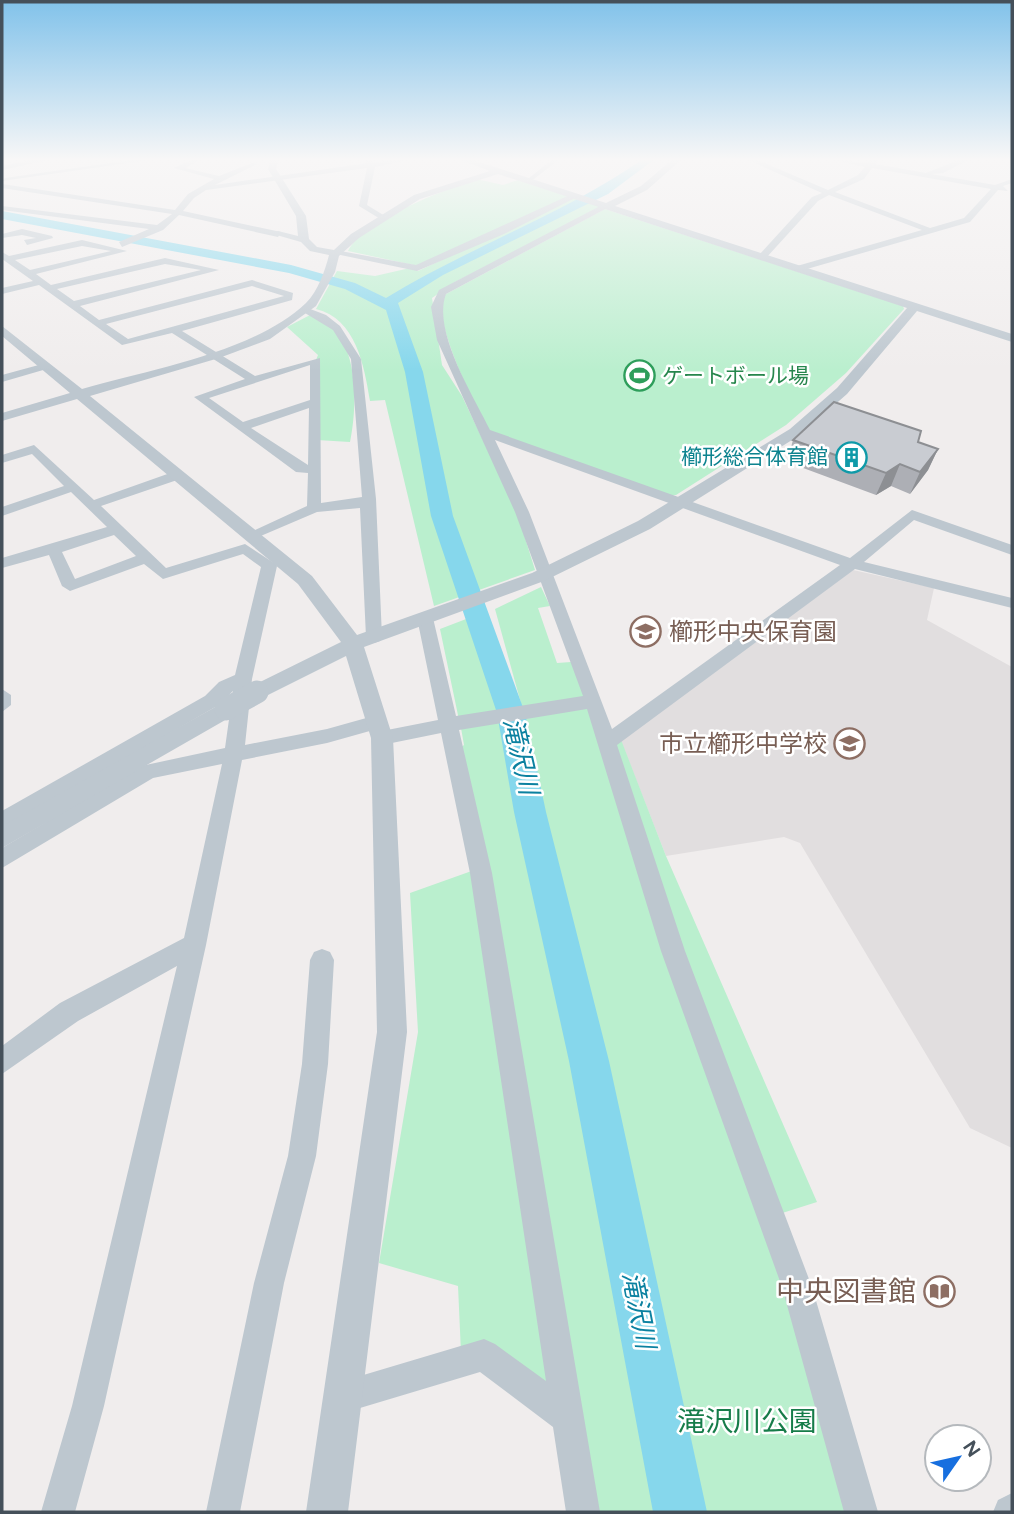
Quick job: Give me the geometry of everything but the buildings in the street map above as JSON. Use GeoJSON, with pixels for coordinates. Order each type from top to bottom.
{"type":"FeatureCollection","features":[{"type":"Feature","properties":{"kind":"street"},"geometry":{"type":"LineString","coordinates":[[122,244],[156,230]]}},
{"type":"Feature","properties":{"kind":"street"},"geometry":{"type":"LineString","coordinates":[[257,230],[304,240],[314,249],[417,268],[506,230]]}},
{"type":"Feature","properties":{"kind":"street"},"geometry":{"type":"LineString","coordinates":[[303,230],[304,240]]}},
{"type":"Feature","properties":{"kind":"street"},"geometry":{"type":"LineString","coordinates":[[2,416],[214,355],[266,336],[305,310],[321,289],[335,253],[366,230]]}},
{"type":"Feature","properties":{"kind":"street"},"geometry":{"type":"LineString","coordinates":[[561,230],[442,292],[436,307],[442,340],[523,512],[542,575],[594,701],[673,951],[797,1287],[861,1512]]}},
{"type":"Feature","properties":{"kind":"street"},"geometry":{"type":"LineString","coordinates":[[680,230],[1012,338]]}},
{"type":"Feature","properties":{"kind":"street"},"geometry":{"type":"LineString","coordinates":[[763,256],[787,230]]}},
{"type":"Feature","properties":{"kind":"street"},"geometry":{"type":"LineString","coordinates":[[800,268],[925,230]]}},
{"type":"Feature","properties":{"kind":"street"},"geometry":{"type":"LineString","coordinates":[[2,236],[22,232],[49,237],[2,248]]}},
{"type":"Feature","properties":{"kind":"street"},"geometry":{"type":"LineString","coordinates":[[4,258],[82,243],[123,251],[28,273]]}},
{"type":"Feature","properties":{"kind":"street"},"geometry":{"type":"LineString","coordinates":[[4,258],[28,273],[97,323],[126,343],[289,298],[290,295],[252,283],[97,323]]}},
{"type":"Feature","properties":{"kind":"street"},"geometry":{"type":"LineString","coordinates":[[2,291],[165,261],[214,270],[72,305]]}},
{"type":"Feature","properties":{"kind":"street"},"geometry":{"type":"LineString","coordinates":[[2,821],[211,701],[225,687],[250,686],[364,640],[542,575],[632,531],[795,432],[842,391],[916,305]]}},
{"type":"Feature","properties":{"kind":"street"},"geometry":{"type":"LineString","coordinates":[[305,310],[329,318],[351,346],[356,359],[367,502],[364,640],[379,730],[392,1032],[340,1398],[327,1512]]}},
{"type":"Feature","properties":{"kind":"street"},"geometry":{"type":"LineString","coordinates":[[2,330],[305,580],[364,640]]}},
{"type":"Feature","properties":{"kind":"street"},"geometry":{"type":"LineString","coordinates":[[174,330],[254,380]]}},
{"type":"Feature","properties":{"kind":"street"},"geometry":{"type":"LineString","coordinates":[[314,468],[301,469],[200,397],[316,360],[314,508]]}},
{"type":"Feature","properties":{"kind":"street"},"geometry":{"type":"LineString","coordinates":[[2,379],[46,366]]}},
{"type":"Feature","properties":{"kind":"street"},"geometry":{"type":"LineString","coordinates":[[241,427],[315,402]]}},
{"type":"Feature","properties":{"kind":"street"},"geometry":{"type":"LineString","coordinates":[[487,433],[852,564],[1012,603]]}},
{"type":"Feature","properties":{"kind":"street"},"geometry":{"type":"LineString","coordinates":[[2,458],[34,449],[163,573],[245,548],[269,566],[250,686],[194,945],[88,1406],[58,1512]]}},
{"type":"Feature","properties":{"kind":"street"},"geometry":{"type":"LineString","coordinates":[[92,505],[178,475]]}},
{"type":"Feature","properties":{"kind":"street"},"geometry":{"type":"LineString","coordinates":[[5,509],[73,487]]}},
{"type":"Feature","properties":{"kind":"street"},"geometry":{"type":"LineString","coordinates":[[251,535],[314,508],[367,502]]}},
{"type":"Feature","properties":{"kind":"street"},"geometry":{"type":"LineString","coordinates":[[607,742],[852,564],[912,514],[1012,550]]}},
{"type":"Feature","properties":{"kind":"street"},"geometry":{"type":"LineString","coordinates":[[2,563],[39,551],[54,550],[116,529]]}},
{"type":"Feature","properties":{"kind":"street"},"geometry":{"type":"LineString","coordinates":[[54,550],[70,586],[146,558]]}},
{"type":"Feature","properties":{"kind":"street"},"geometry":{"type":"LineString","coordinates":[[430,617],[455,724],[481,873],[583,1512]]}},
{"type":"Feature","properties":{"kind":"street"},"geometry":{"type":"LineString","coordinates":[[2,838],[226,709],[250,686]]}},
{"type":"Feature","properties":{"kind":"street"},"geometry":{"type":"LineString","coordinates":[[2,695],[2,705]]}},
{"type":"Feature","properties":{"kind":"street"},"geometry":{"type":"LineString","coordinates":[[2,859],[59,822],[148,771],[327,736],[455,724],[594,701]]}},
{"type":"Feature","properties":{"kind":"street"},"geometry":{"type":"LineString","coordinates":[[2,1061],[69,1012],[194,945]]}},
{"type":"Feature","properties":{"kind":"street"},"geometry":{"type":"LineString","coordinates":[[223,1512],[269,1283],[302,1156],[316,1065],[322,960]]}},
{"type":"Feature","properties":{"kind":"street"},"geometry":{"type":"LineString","coordinates":[[340,1398],[484,1356],[568,1418]]}},
{"type":"Feature","properties":{"kind":"shaded area"},"geometry":{"type":"Polygon","coordinates":[[[853,570],[934,588],[927,620],[1012,667],[1012,1148],[970,1128],[800,843],[784,837],[666,856],[621,741],[853,570]]]}},
{"type":"Feature","properties":{"kind":"green space"},"geometry":{"type":"Polygon","coordinates":[[[369,230],[498,230],[418,266],[348,251],[369,230]]]}},
{"type":"Feature","properties":{"kind":"green space"},"geometry":{"type":"Polygon","coordinates":[[[506,230],[558,230],[455,282],[432,298],[442,365],[462,396],[517,512],[535,570],[434,606],[385,400],[370,401],[361,359],[349,333],[330,314],[316,309],[337,271],[375,276],[410,268],[418,271],[506,230]]]}},
{"type":"Feature","properties":{"kind":"green space"},"geometry":{"type":"Polygon","coordinates":[[[566,230],[668,230],[903,306],[904,309],[846,373],[786,425],[676,495],[669,496],[488,430],[447,337],[439,303],[446,294],[566,230]]]}},
{"type":"Feature","properties":{"kind":"green space"},"geometry":{"type":"Polygon","coordinates":[[[312,314],[328,323],[347,351],[354,388],[350,442],[317,440],[318,355],[287,327],[312,314]]]}},
{"type":"Feature","properties":{"kind":"green space"},"geometry":{"type":"Polygon","coordinates":[[[541,587],[550,606],[538,608],[557,663],[571,662],[585,697],[522,707],[495,609],[541,587]]]}},
{"type":"Feature","properties":{"kind":"green space"},"geometry":{"type":"Polygon","coordinates":[[[474,616],[500,712],[459,720],[440,629],[474,616]]]}},
{"type":"Feature","properties":{"kind":"green space","name":"滝沢川公園"},"geometry":{"type":"Polygon","coordinates":[[[594,701],[818,1360],[861,1512],[680,1512],[595,1088],[530,812],[518,741],[525,711],[594,701]]]}},
{"type":"Feature","properties":{"kind":"green space","name":"滝沢川公園"},"geometry":{"type":"Polygon","coordinates":[[[502,721],[660,1454],[645,1463],[670,1512],[591,1512],[573,1410],[461,1353],[458,1286],[379,1263],[418,1032],[410,893],[480,868],[454,753],[464,745],[461,728],[502,721]]]}},
{"type":"Feature","properties":{"kind":"green space"},"geometry":{"type":"Polygon","coordinates":[[[620,737],[666,856],[817,1202],[776,1215],[612,743],[620,737]]]}},
{"type":"Feature","properties":{"kind":"waterway","name":"滝沢川"},"geometry":{"type":"LineString","coordinates":[[80,230],[291,269],[350,286],[393,307],[414,372],[442,516],[511,713],[530,812],[589,1061],[680,1512]]}},
{"type":"Feature","properties":{"kind":"waterway","name":"滝沢川"},"geometry":{"type":"LineString","coordinates":[[388,303],[438,272],[526,230]]}},
{"type":"Feature","properties":{"kind":"place","name":"ゲートボール場"},"geometry":{"type":"Point","coordinates":[639,376]}},
{"type":"Feature","properties":{"kind":"place","name":"櫛形総合体育館"},"geometry":{"type":"Point","coordinates":[851,457]}},
{"type":"Feature","properties":{"kind":"place","name":"櫛形中央保育園"},"geometry":{"type":"Point","coordinates":[646,632]}},
{"type":"Feature","properties":{"kind":"place","name":"市立櫛形中学校"},"geometry":{"type":"Point","coordinates":[850,744]}},
{"type":"Feature","properties":{"kind":"place","name":"中央図書館"},"geometry":{"type":"Point","coordinates":[939,1291]}}]}
